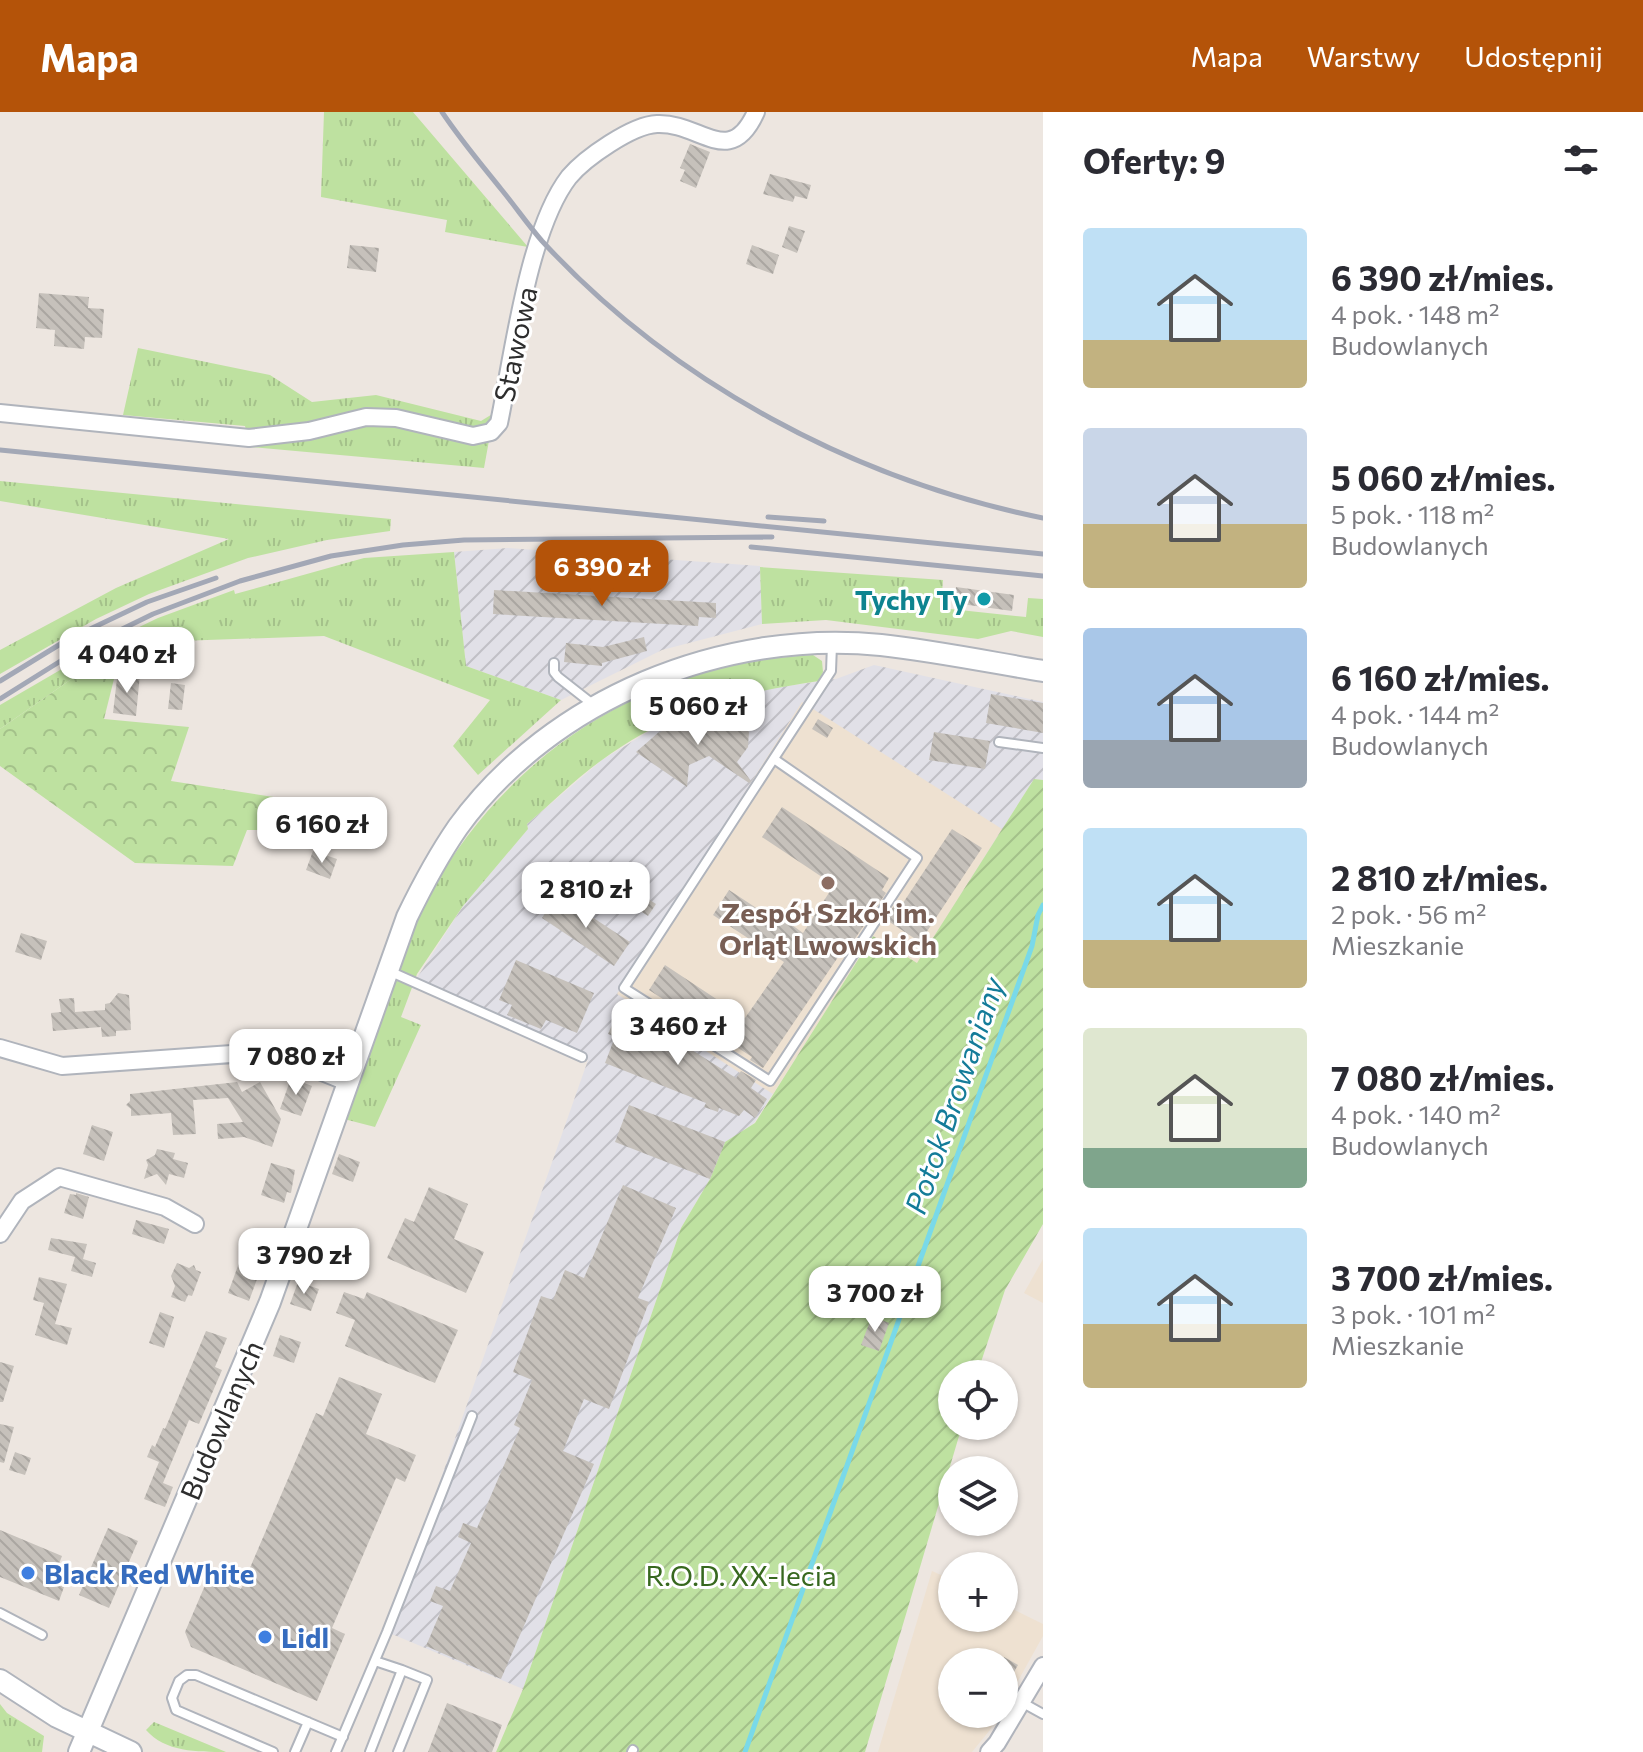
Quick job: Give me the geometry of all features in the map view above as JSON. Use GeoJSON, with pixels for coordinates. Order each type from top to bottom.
{"type":"FeatureCollection","features":[{"type":"Feature","properties":{"kind":"street","name":"Stawowa"},"geometry":{"type":"LineString","coordinates":[[0,413],[249,438],[309,431],[366,417],[396,418],[456,434],[473,436],[491,432],[499,423],[533,260],[559,195],[573,173],[610,144],[644,127],[671,125],[727,142],[748,129],[756,112]]}},
{"type":"Feature","properties":{"kind":"street","name":"Budowlanych"},"geometry":{"type":"LineString","coordinates":[[84,1743],[270,1302],[407,917],[429,873],[459,826],[513,767],[548,737],[596,706],[667,672],[727,655],[832,644],[879,645],[1043,671]]}},
{"type":"Feature","properties":{"kind":"street"},"geometry":{"type":"LineString","coordinates":[[0,1048],[62,1066],[261,1052],[280,1055],[347,1082]]}},
{"type":"Feature","properties":{"kind":"street"},"geometry":{"type":"LineString","coordinates":[[0,1234],[22,1201],[59,1177],[165,1207],[195,1224]]}},
{"type":"Feature","properties":{"kind":"street"},"geometry":{"type":"LineString","coordinates":[[989,1752],[1023,1703],[1043,1666]]}},
{"type":"Feature","properties":{"kind":"street"},"geometry":{"type":"LineString","coordinates":[[0,1680],[84,1743],[131,1752]]}},
{"type":"Feature","properties":{"kind":"lane"},"geometry":{"type":"LineString","coordinates":[[774,759],[917,858],[770,1081],[624,988],[831,671],[832,644]]}},
{"type":"Feature","properties":{"kind":"lane"},"geometry":{"type":"LineString","coordinates":[[554,663],[554,672],[558,677],[596,706]]}},
{"type":"Feature","properties":{"kind":"lane"},"geometry":{"type":"LineString","coordinates":[[999,742],[1043,748]]}},
{"type":"Feature","properties":{"kind":"lane"},"geometry":{"type":"LineString","coordinates":[[387,970],[582,1057]]}},
{"type":"Feature","properties":{"kind":"lane"},"geometry":{"type":"LineString","coordinates":[[336,1752],[472,1416]]}},
{"type":"Feature","properties":{"kind":"lane"},"geometry":{"type":"LineString","coordinates":[[1,1614],[42,1635]]}},
{"type":"Feature","properties":{"kind":"lane"},"geometry":{"type":"LineString","coordinates":[[375,1661],[427,1680],[398,1752]]}},
{"type":"Feature","properties":{"kind":"lane"},"geometry":{"type":"LineString","coordinates":[[370,1752],[402,1670]]}},
{"type":"Feature","properties":{"kind":"lane"},"geometry":{"type":"LineString","coordinates":[[273,1752],[176,1710],[172,1698],[179,1681],[187,1675],[196,1675],[343,1737]]}},
{"type":"Feature","properties":{"kind":"lane"},"geometry":{"type":"LineString","coordinates":[[1023,1703],[1043,1714]]}},
{"type":"Feature","properties":{"kind":"lane"},"geometry":{"type":"LineString","coordinates":[[295,1752],[308,1722]]}},
{"type":"Feature","properties":{"kind":"shaded area"},"geometry":{"type":"Polygon","coordinates":[[[508,548],[760,566],[762,624],[662,650],[561,700],[466,666],[454,552],[508,548]]]}},
{"type":"Feature","properties":{"kind":"shaded area"},"geometry":{"type":"Polygon","coordinates":[[[874,665],[1043,702],[1043,780],[1034,779],[917,964],[873,936],[754,1123],[725,1143],[710,1179],[681,1228],[523,1689],[387,1632],[588,1060],[415,981],[463,906],[528,829],[527,824],[602,760],[656,727],[716,701],[766,689],[836,679],[874,665]]]}},
{"type":"Feature","properties":{"kind":"shaded area","name":"Zespół Szkół im. Orląt Lwowskich"},"geometry":{"type":"Polygon","coordinates":[[[802,702],[1002,829],[917,964],[873,936],[773,1094],[617,994],[802,702]]]}},
{"type":"Feature","properties":{"kind":"shaded area"},"geometry":{"type":"Polygon","coordinates":[[[1043,1259],[1043,1303],[1024,1293],[1043,1259]]]}},
{"type":"Feature","properties":{"kind":"shaded area"},"geometry":{"type":"Polygon","coordinates":[[[932,1571],[938,1574],[938,1632],[1018,1632],[1018,1612],[1043,1624],[1043,1636],[1018,1681],[1018,1648],[938,1648],[938,1728],[991,1728],[972,1752],[878,1752],[932,1571]]]}},
{"type":"Feature","properties":{"kind":"green space"},"geometry":{"type":"Polygon","coordinates":[[[324,112],[413,112],[528,247],[445,232],[447,220],[321,197],[324,112]]]}},
{"type":"Feature","properties":{"kind":"green space"},"geometry":{"type":"Polygon","coordinates":[[[138,348],[270,375],[312,402],[376,395],[481,421],[494,413],[484,468],[250,447],[245,426],[123,415],[138,348]]]}},
{"type":"Feature","properties":{"kind":"green space"},"geometry":{"type":"Polygon","coordinates":[[[0,481],[391,519],[390,531],[327,540],[248,558],[149,594],[96,619],[0,674],[0,650],[116,588],[229,539],[0,501],[0,481]]]}},
{"type":"Feature","properties":{"kind":"green space"},"geometry":{"type":"Polygon","coordinates":[[[454,552],[466,666],[561,700],[478,775],[453,746],[490,700],[324,636],[123,643],[0,729],[0,705],[110,641],[158,618],[234,590],[235,594],[364,558],[454,552]]]}},
{"type":"Feature","properties":{"kind":"green space"},"geometry":{"type":"Polygon","coordinates":[[[760,567],[943,580],[941,608],[1026,617],[1028,598],[1043,599],[1043,637],[1011,631],[978,639],[826,620],[762,624],[760,567]]]}},
{"type":"Feature","properties":{"kind":"green space"},"geometry":{"type":"Polygon","coordinates":[[[123,643],[104,719],[189,727],[171,781],[280,798],[273,830],[247,830],[233,866],[135,863],[0,766],[0,729],[123,643]]]}},
{"type":"Feature","properties":{"kind":"green space"},"geometry":{"type":"Polygon","coordinates":[[[813,655],[822,661],[823,672],[819,681],[732,698],[653,728],[592,767],[527,824],[528,829],[463,906],[417,974],[401,1017],[421,1025],[375,1127],[344,1119],[418,916],[463,842],[501,797],[543,757],[590,723],[641,696],[695,675],[752,662],[813,655]]]}},
{"type":"Feature","properties":{"kind":"green space","name":"R.O.D. XX-lecia"},"geometry":{"type":"Polygon","coordinates":[[[1034,779],[1043,780],[1043,1224],[1005,1290],[982,1360],[938,1360],[938,1440],[958,1440],[953,1456],[938,1456],[938,1507],[865,1752],[496,1752],[523,1689],[681,1228],[710,1179],[725,1142],[755,1123],[873,936],[917,963],[1034,779]]]}},
{"type":"Feature","properties":{"kind":"green space"},"geometry":{"type":"Polygon","coordinates":[[[0,1704],[7,1713],[44,1736],[42,1752],[0,1752],[0,1704]]]}},
{"type":"Feature","properties":{"kind":"green space"},"geometry":{"type":"Polygon","coordinates":[[[154,1722],[226,1752],[193,1751],[162,1743],[146,1730],[154,1722]]]}},
{"type":"Feature","properties":{"kind":"building"},"geometry":{"type":"Polygon","coordinates":[[[690,144],[710,152],[696,188],[680,181],[685,170],[680,168],[690,144]]]}},
{"type":"Feature","properties":{"kind":"building"},"geometry":{"type":"Polygon","coordinates":[[[770,174],[811,185],[807,199],[795,196],[793,202],[763,194],[770,174]]]}},
{"type":"Feature","properties":{"kind":"building"},"geometry":{"type":"Polygon","coordinates":[[[789,226],[805,231],[797,253],[782,247],[789,226]]]}},
{"type":"Feature","properties":{"kind":"building"},"geometry":{"type":"Polygon","coordinates":[[[350,245],[379,248],[376,272],[347,268],[350,245]]]}},
{"type":"Feature","properties":{"kind":"building"},"geometry":{"type":"Polygon","coordinates":[[[752,245],[779,255],[773,274],[746,264],[752,245]]]}},
{"type":"Feature","properties":{"kind":"building"},"geometry":{"type":"Polygon","coordinates":[[[39,293],[89,297],[88,308],[104,309],[102,338],[85,337],[84,349],[54,346],[55,330],[36,328],[39,293]]]}},
{"type":"Feature","properties":{"kind":"building","name":"Tychy Ty"},"geometry":{"type":"Polygon","coordinates":[[[956,587],[1014,595],[1012,611],[954,603],[956,587]]]}},
{"type":"Feature","properties":{"kind":"building"},"geometry":{"type":"Polygon","coordinates":[[[494,590],[716,603],[716,618],[699,617],[698,626],[493,614],[494,590]]]}},
{"type":"Feature","properties":{"kind":"building"},"geometry":{"type":"Polygon","coordinates":[[[644,637],[647,651],[602,663],[602,666],[564,662],[566,643],[603,647],[644,637]]]}},
{"type":"Feature","properties":{"kind":"building"},"geometry":{"type":"Polygon","coordinates":[[[142,652],[164,656],[162,670],[140,666],[142,652]]]}},
{"type":"Feature","properties":{"kind":"building"},"geometry":{"type":"Polygon","coordinates":[[[127,672],[140,674],[136,716],[113,713],[117,679],[126,680],[127,672]]]}},
{"type":"Feature","properties":{"kind":"building"},"geometry":{"type":"Polygon","coordinates":[[[171,683],[185,685],[182,710],[168,709],[171,683]]]}},
{"type":"Feature","properties":{"kind":"building"},"geometry":{"type":"Polygon","coordinates":[[[991,694],[1043,703],[1043,733],[986,723],[991,694]]]}},
{"type":"Feature","properties":{"kind":"building"},"geometry":{"type":"Polygon","coordinates":[[[727,716],[741,721],[749,732],[748,747],[737,762],[751,781],[749,783],[709,756],[689,765],[687,787],[636,752],[658,733],[671,727],[693,724],[692,731],[727,716]]]}},
{"type":"Feature","properties":{"kind":"building"},"geometry":{"type":"Polygon","coordinates":[[[818,719],[833,728],[827,738],[812,729],[818,719]]]}},
{"type":"Feature","properties":{"kind":"building"},"geometry":{"type":"Polygon","coordinates":[[[934,732],[990,741],[985,769],[929,760],[934,732]]]}},
{"type":"Feature","properties":{"kind":"building"},"geometry":{"type":"Polygon","coordinates":[[[782,807],[889,878],[882,890],[886,893],[854,940],[851,938],[763,1068],[750,1060],[752,1057],[649,990],[665,965],[745,1018],[784,962],[713,915],[729,890],[782,925],[785,920],[803,933],[834,885],[762,837],[782,807]]]}},
{"type":"Feature","properties":{"kind":"building"},"geometry":{"type":"Polygon","coordinates":[[[952,829],[982,848],[920,942],[885,919],[898,900],[903,903],[952,829]]]}},
{"type":"Feature","properties":{"kind":"building"},"geometry":{"type":"Polygon","coordinates":[[[313,851],[337,859],[330,879],[306,870],[313,851]]]}},
{"type":"Feature","properties":{"kind":"building"},"geometry":{"type":"Polygon","coordinates":[[[582,862],[605,879],[608,873],[656,904],[648,916],[601,885],[598,890],[574,874],[582,862]]]}},
{"type":"Feature","properties":{"kind":"building"},"geometry":{"type":"Polygon","coordinates":[[[557,894],[630,942],[614,966],[542,918],[557,894]]]}},
{"type":"Feature","properties":{"kind":"building"},"geometry":{"type":"Polygon","coordinates":[[[21,933],[47,941],[41,960],[15,952],[21,933]]]}},
{"type":"Feature","properties":{"kind":"building"},"geometry":{"type":"Polygon","coordinates":[[[516,960],[594,993],[577,1033],[546,1020],[541,1029],[507,1015],[512,1005],[499,1000],[516,960]]]}},
{"type":"Feature","properties":{"kind":"building"},"geometry":{"type":"Polygon","coordinates":[[[118,993],[129,995],[131,1030],[116,1031],[116,1036],[102,1037],[101,1027],[53,1031],[51,1013],[61,1012],[59,999],[74,998],[75,1012],[105,1010],[105,1004],[110,1003],[118,993]]]}},
{"type":"Feature","properties":{"kind":"building"},"geometry":{"type":"Polygon","coordinates":[[[621,1005],[736,1078],[741,1071],[756,1080],[751,1088],[767,1099],[755,1118],[744,1110],[739,1116],[719,1108],[718,1112],[704,1107],[706,1103],[605,1063],[615,1037],[608,1034],[621,1005]]]}},
{"type":"Feature","properties":{"kind":"building"},"geometry":{"type":"Polygon","coordinates":[[[291,1078],[312,1086],[301,1116],[280,1109],[291,1078]]]}},
{"type":"Feature","properties":{"kind":"building"},"geometry":{"type":"Polygon","coordinates":[[[237,1082],[242,1092],[260,1082],[281,1119],[272,1147],[244,1137],[218,1139],[217,1124],[243,1122],[228,1098],[193,1100],[196,1134],[173,1135],[171,1113],[131,1116],[131,1109],[126,1105],[130,1094],[237,1082]]]}},
{"type":"Feature","properties":{"kind":"building"},"geometry":{"type":"Polygon","coordinates":[[[629,1105],[725,1142],[710,1179],[615,1142],[629,1105]]]}},
{"type":"Feature","properties":{"kind":"building"},"geometry":{"type":"Polygon","coordinates":[[[92,1125],[113,1132],[104,1161],[83,1154],[92,1125]]]}},
{"type":"Feature","properties":{"kind":"building"},"geometry":{"type":"Polygon","coordinates":[[[157,1149],[175,1153],[173,1159],[188,1163],[184,1178],[169,1174],[166,1185],[157,1174],[144,1179],[148,1165],[146,1160],[155,1155],[157,1149]]]}},
{"type":"Feature","properties":{"kind":"building"},"geometry":{"type":"Polygon","coordinates":[[[339,1154],[360,1162],[353,1182],[332,1174],[339,1154]]]}},
{"type":"Feature","properties":{"kind":"building"},"geometry":{"type":"Polygon","coordinates":[[[271,1163],[295,1170],[291,1193],[287,1192],[284,1203],[261,1195],[271,1163]]]}},
{"type":"Feature","properties":{"kind":"building"},"geometry":{"type":"Polygon","coordinates":[[[623,1185],[676,1208],[638,1298],[649,1302],[609,1409],[584,1399],[563,1451],[594,1464],[501,1679],[426,1646],[443,1606],[430,1601],[436,1586],[450,1591],[471,1543],[458,1537],[463,1523],[477,1528],[520,1428],[514,1425],[532,1380],[513,1372],[541,1296],[553,1300],[565,1270],[584,1278],[623,1185]]]}},
{"type":"Feature","properties":{"kind":"building"},"geometry":{"type":"Polygon","coordinates":[[[429,1187],[468,1204],[454,1239],[484,1252],[466,1293],[387,1258],[405,1218],[414,1222],[429,1187]]]}},
{"type":"Feature","properties":{"kind":"building"},"geometry":{"type":"Polygon","coordinates":[[[70,1194],[89,1197],[83,1219],[64,1213],[70,1194]]]}},
{"type":"Feature","properties":{"kind":"building"},"geometry":{"type":"Polygon","coordinates":[[[136,1220],[169,1229],[164,1244],[132,1234],[136,1220]]]}},
{"type":"Feature","properties":{"kind":"building"},"geometry":{"type":"Polygon","coordinates":[[[316,1230],[336,1237],[329,1256],[310,1250],[316,1230]]]}},
{"type":"Feature","properties":{"kind":"building"},"geometry":{"type":"Polygon","coordinates":[[[51,1238],[87,1244],[83,1259],[96,1263],[92,1277],[71,1271],[75,1257],[48,1250],[51,1238]]]}},
{"type":"Feature","properties":{"kind":"building"},"geometry":{"type":"Polygon","coordinates":[[[177,1263],[189,1268],[194,1265],[201,1272],[192,1296],[188,1295],[185,1302],[171,1297],[175,1286],[171,1276],[177,1263]]]}},
{"type":"Feature","properties":{"kind":"building"},"geometry":{"type":"Polygon","coordinates":[[[239,1263],[260,1271],[249,1301],[228,1293],[239,1263]]]}},
{"type":"Feature","properties":{"kind":"building"},"geometry":{"type":"Polygon","coordinates":[[[39,1277],[67,1284],[55,1324],[72,1328],[67,1345],[35,1335],[44,1303],[33,1300],[39,1277]]]}},
{"type":"Feature","properties":{"kind":"building"},"geometry":{"type":"Polygon","coordinates":[[[298,1282],[319,1289],[311,1311],[290,1304],[298,1282]]]}},
{"type":"Feature","properties":{"kind":"building"},"geometry":{"type":"Polygon","coordinates":[[[344,1292],[364,1299],[367,1292],[458,1330],[435,1383],[345,1346],[355,1320],[336,1313],[344,1292]]]}},
{"type":"Feature","properties":{"kind":"building"},"geometry":{"type":"Polygon","coordinates":[[[160,1312],[174,1317],[164,1348],[149,1343],[160,1312]]]}},
{"type":"Feature","properties":{"kind":"building"},"geometry":{"type":"Polygon","coordinates":[[[872,1316],[889,1323],[879,1351],[861,1345],[872,1316]]]}},
{"type":"Feature","properties":{"kind":"building"},"geometry":{"type":"Polygon","coordinates":[[[206,1331],[227,1338],[215,1367],[222,1370],[199,1424],[189,1420],[163,1483],[173,1487],[165,1507],[144,1499],[159,1462],[147,1457],[165,1429],[206,1331]]]}},
{"type":"Feature","properties":{"kind":"building"},"geometry":{"type":"Polygon","coordinates":[[[280,1335],[301,1342],[294,1363],[273,1356],[280,1335]]]}},
{"type":"Feature","properties":{"kind":"building"},"geometry":{"type":"Polygon","coordinates":[[[0,1362],[14,1366],[3,1402],[0,1402],[0,1362]]]}},
{"type":"Feature","properties":{"kind":"building"},"geometry":{"type":"Polygon","coordinates":[[[339,1377],[382,1394],[366,1434],[416,1455],[405,1482],[396,1478],[332,1628],[345,1634],[317,1701],[191,1647],[185,1632],[209,1576],[241,1589],[316,1413],[323,1416],[339,1377]]]}},
{"type":"Feature","properties":{"kind":"building"},"geometry":{"type":"Polygon","coordinates":[[[0,1424],[14,1427],[4,1463],[0,1462],[0,1424]]]}},
{"type":"Feature","properties":{"kind":"building"},"geometry":{"type":"Polygon","coordinates":[[[15,1452],[31,1458],[25,1475],[9,1470],[15,1452]]]}},
{"type":"Feature","properties":{"kind":"building"},"geometry":{"type":"Polygon","coordinates":[[[108,1528],[138,1541],[109,1608],[79,1595],[108,1528]]]}},
{"type":"Feature","properties":{"kind":"building"},"geometry":{"type":"Polygon","coordinates":[[[0,1530],[62,1556],[52,1582],[64,1587],[59,1601],[0,1577],[0,1530]]]}},
{"type":"Feature","properties":{"kind":"building"},"geometry":{"type":"Polygon","coordinates":[[[447,1703],[502,1725],[492,1752],[428,1752],[447,1703]]]}},
{"type":"Feature","properties":{"kind":"waterway","name":"Potok Browaniany"},"geometry":{"type":"LineString","coordinates":[[745,1752],[1032,946],[1043,905]]}},
{"type":"Feature","properties":{"kind":"railway"},"geometry":{"type":"LineString","coordinates":[[442,112],[542,241],[593,292],[649,339],[709,381],[771,418],[836,451],[904,479],[973,501],[1043,518]]}},
{"type":"Feature","properties":{"kind":"railway"},"geometry":{"type":"LineString","coordinates":[[0,450],[1043,554]]}},
{"type":"Feature","properties":{"kind":"railway"},"geometry":{"type":"LineString","coordinates":[[768,517],[824,521]]}},
{"type":"Feature","properties":{"kind":"railway"},"geometry":{"type":"LineString","coordinates":[[0,699],[75,652],[153,614],[240,581],[331,556],[464,540],[772,537]]}},
{"type":"Feature","properties":{"kind":"railway"},"geometry":{"type":"LineString","coordinates":[[751,547],[1043,576]]}},
{"type":"Feature","properties":{"kind":"railway"},"geometry":{"type":"LineString","coordinates":[[0,681],[67,640],[147,602],[216,578]]}},
{"type":"Feature","properties":{"kind":"place","name":"Tychy Ty"},"geometry":{"type":"Point","coordinates":[984,599]}},
{"type":"Feature","properties":{"kind":"place","name":"Zespół Szkół im. Orląt Lwowskich"},"geometry":{"type":"Point","coordinates":[828,883]}},
{"type":"Feature","properties":{"kind":"place","name":"Black Red White"},"geometry":{"type":"Point","coordinates":[28,1573]}},
{"type":"Feature","properties":{"kind":"place","name":"Lidl"},"geometry":{"type":"Point","coordinates":[265,1637]}}]}
